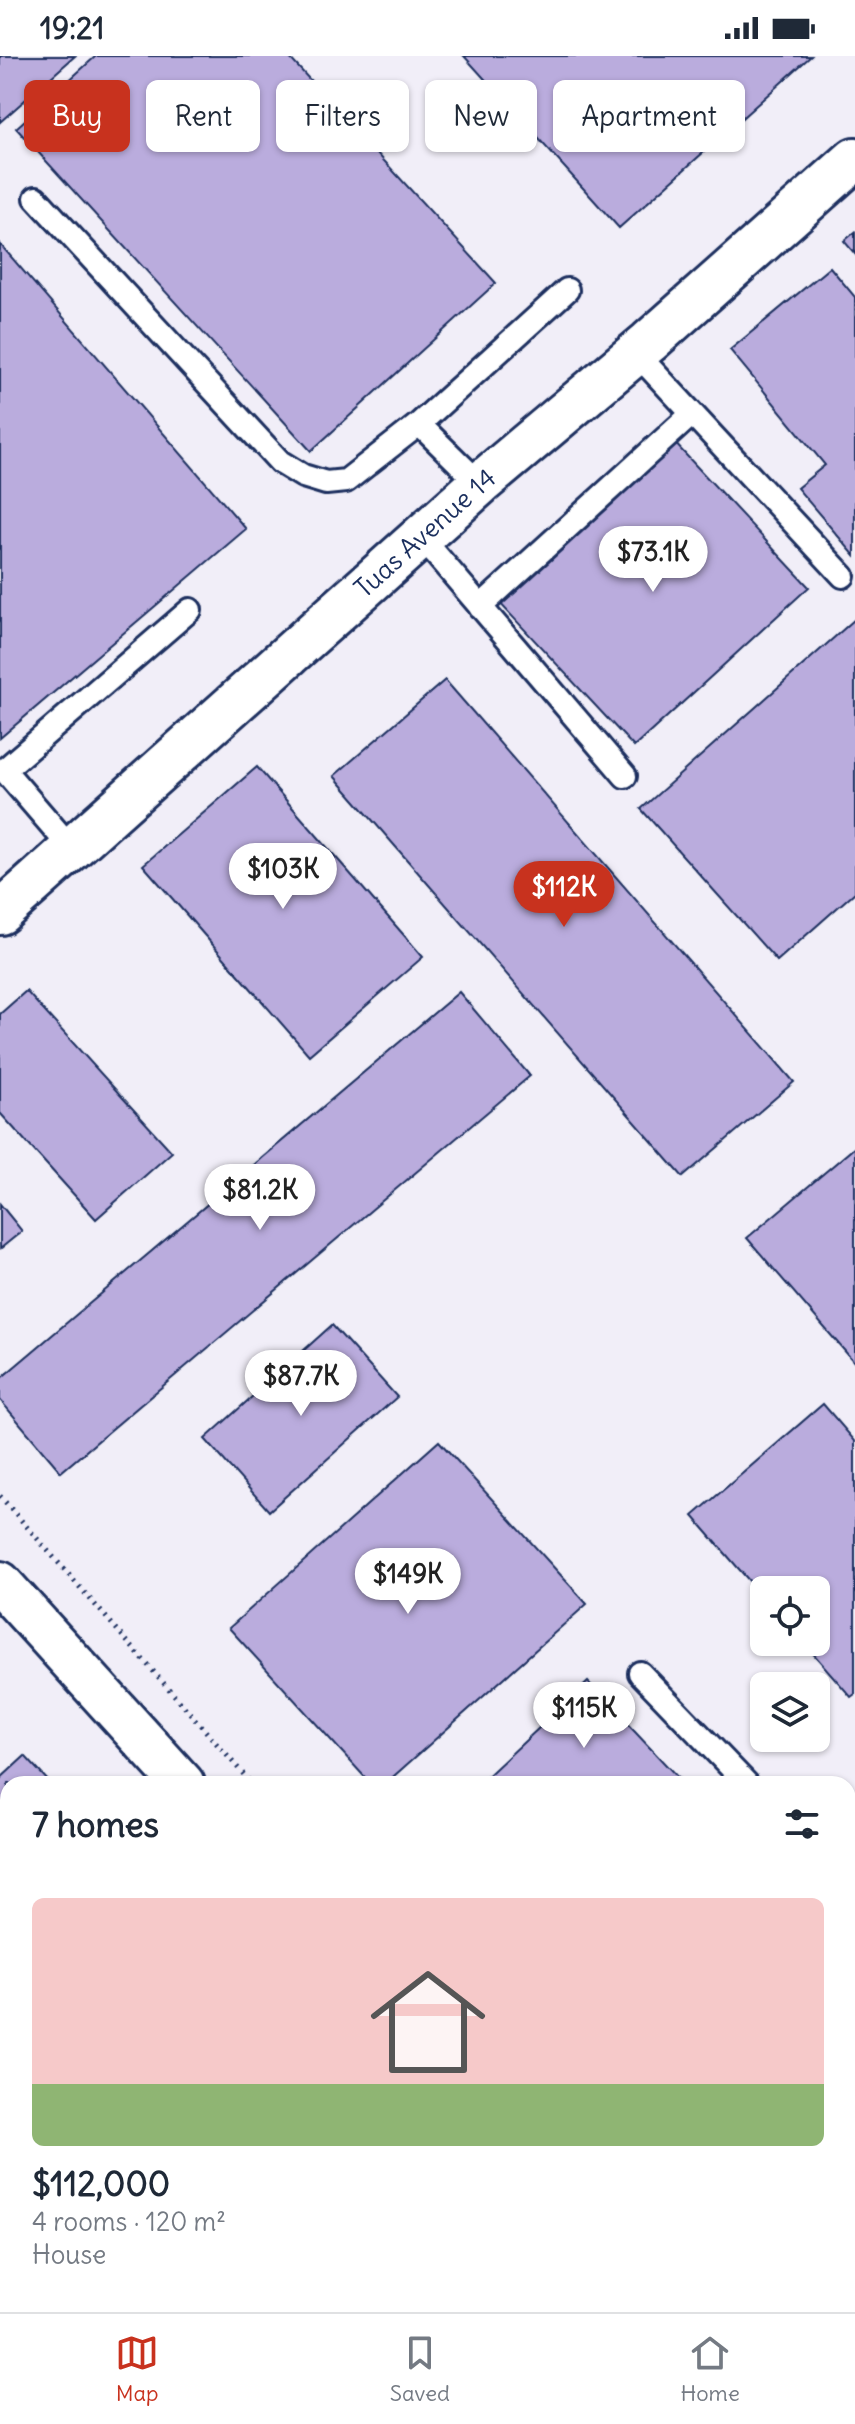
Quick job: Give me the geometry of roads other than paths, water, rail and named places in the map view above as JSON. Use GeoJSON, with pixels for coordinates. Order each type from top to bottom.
{"type":"FeatureCollection","features":[{"type":"Feature","properties":{"kind":"street","name":"Tuas Avenue 14"},"geometry":{"type":"LineString","coordinates":[[0,913],[480,484],[636,353],[855,159]]}},
{"type":"Feature","properties":{"kind":"street"},"geometry":{"type":"LineString","coordinates":[[0,1583],[176,1776]]}},
{"type":"Feature","properties":{"kind":"lane"},"geometry":{"type":"LineString","coordinates":[[36,198],[280,462],[303,476],[326,483],[346,481],[419,424],[567,290]]}},
{"type":"Feature","properties":{"kind":"lane"},"geometry":{"type":"LineString","coordinates":[[636,353],[843,576]]}},
{"type":"Feature","properties":{"kind":"lane"},"geometry":{"type":"LineString","coordinates":[[480,607],[692,414]]}},
{"type":"Feature","properties":{"kind":"lane"},"geometry":{"type":"LineString","coordinates":[[419,424],[480,484]]}},
{"type":"Feature","properties":{"kind":"lane"},"geometry":{"type":"LineString","coordinates":[[421,537],[625,776]]}},
{"type":"Feature","properties":{"kind":"lane"},"geometry":{"type":"LineString","coordinates":[[72,849],[4,770],[190,610]]}},
{"type":"Feature","properties":{"kind":"lane"},"geometry":{"type":"LineString","coordinates":[[640,1673],[739,1776]]}}]}
